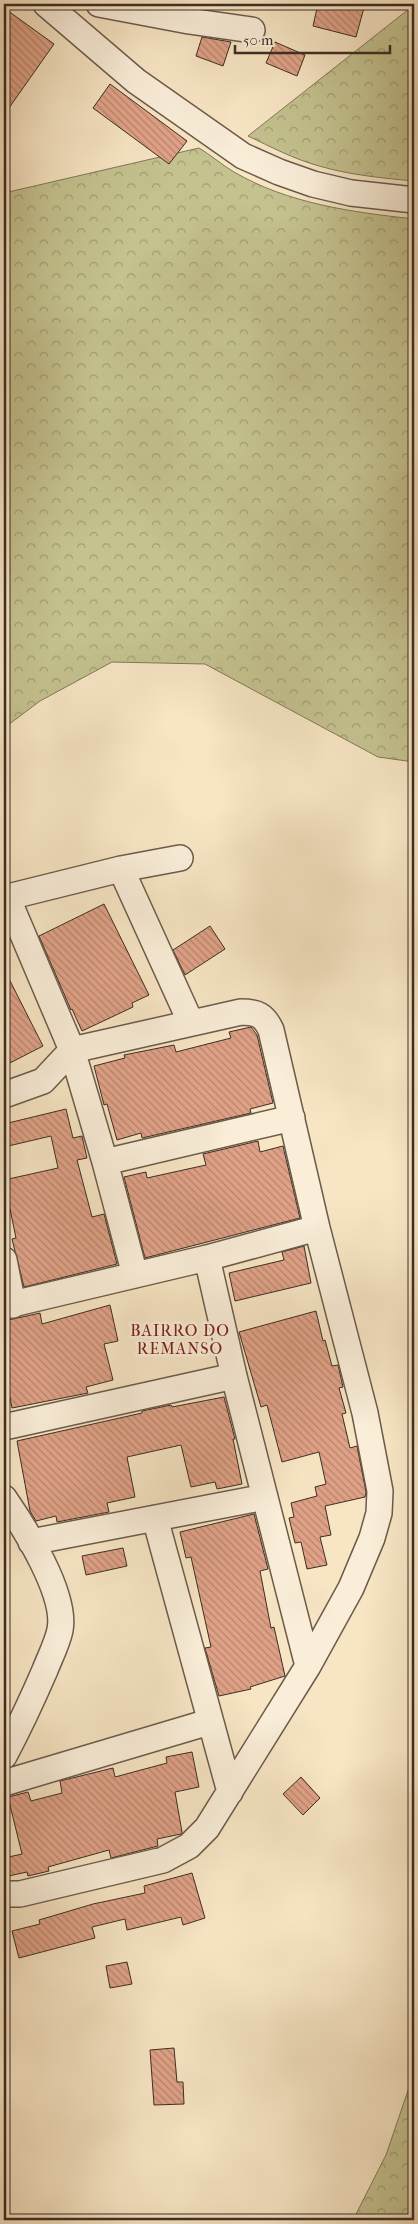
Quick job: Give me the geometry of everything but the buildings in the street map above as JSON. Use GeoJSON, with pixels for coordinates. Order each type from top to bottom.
{"type":"FeatureCollection","features":[{"type":"Feature","properties":{"kind":"street"},"geometry":{"type":"LineString","coordinates":[[46,4],[136,81],[243,156],[313,184],[351,193],[414,200]]}},
{"type":"Feature","properties":{"kind":"street"},"geometry":{"type":"LineString","coordinates":[[99,4],[190,21],[252,30]]}},
{"type":"Feature","properties":{"kind":"street"},"geometry":{"type":"LineString","coordinates":[[135,1275],[105,1162],[72,1050],[6,897],[121,869],[180,858]]}},
{"type":"Feature","properties":{"kind":"street"},"geometry":{"type":"LineString","coordinates":[[121,869],[191,1023]]}},
{"type":"Feature","properties":{"kind":"street"},"geometry":{"type":"LineString","coordinates":[[4,1095],[43,1082],[72,1050],[241,1012],[259,1014],[266,1019],[366,1413],[380,1490],[379,1513],[372,1538],[351,1588],[308,1666],[207,1828],[189,1846],[163,1860],[20,1894],[4,1894]]}},
{"type":"Feature","properties":{"kind":"street"},"geometry":{"type":"LineString","coordinates":[[105,1162],[292,1118]]}},
{"type":"Feature","properties":{"kind":"street"},"geometry":{"type":"LineString","coordinates":[[4,1260],[8,1306],[207,1258],[318,1228]]}},
{"type":"Feature","properties":{"kind":"street"},"geometry":{"type":"LineString","coordinates":[[207,1258],[234,1376],[308,1666]]}},
{"type":"Feature","properties":{"kind":"street"},"geometry":{"type":"LineString","coordinates":[[4,1426],[234,1376]]}},
{"type":"Feature","properties":{"kind":"street"},"geometry":{"type":"LineString","coordinates":[[31,1542],[265,1497]]}},
{"type":"Feature","properties":{"kind":"street"},"geometry":{"type":"LineString","coordinates":[[4,1498],[31,1542],[50,1580],[58,1605],[60,1629],[26,1714],[4,1756]]}},
{"type":"Feature","properties":{"kind":"street"},"geometry":{"type":"LineString","coordinates":[[155,1518],[209,1722],[230,1792]]}},
{"type":"Feature","properties":{"kind":"street"},"geometry":{"type":"LineString","coordinates":[[4,1783],[209,1722]]}},
{"type":"Feature","properties":{"kind":"green space"},"geometry":{"type":"Polygon","coordinates":[[[414,5],[414,181],[354,174],[319,166],[248,136],[414,5]]]}},
{"type":"Feature","properties":{"kind":"green space"},"geometry":{"type":"Polygon","coordinates":[[[199,148],[234,172],[277,192],[321,205],[414,219],[414,762],[378,757],[205,664],[112,662],[40,701],[4,728],[4,193],[199,148]]]}},
{"type":"Feature","properties":{"kind":"green space"},"geometry":{"type":"Polygon","coordinates":[[[414,2073],[414,2220],[353,2220],[386,2155],[414,2073]]]}},
{"type":"Feature","properties":{"kind":"district","name":"BAIRRO DO REMANSO"},"geometry":{"type":"Point","coordinates":[180,1339]}}]}
